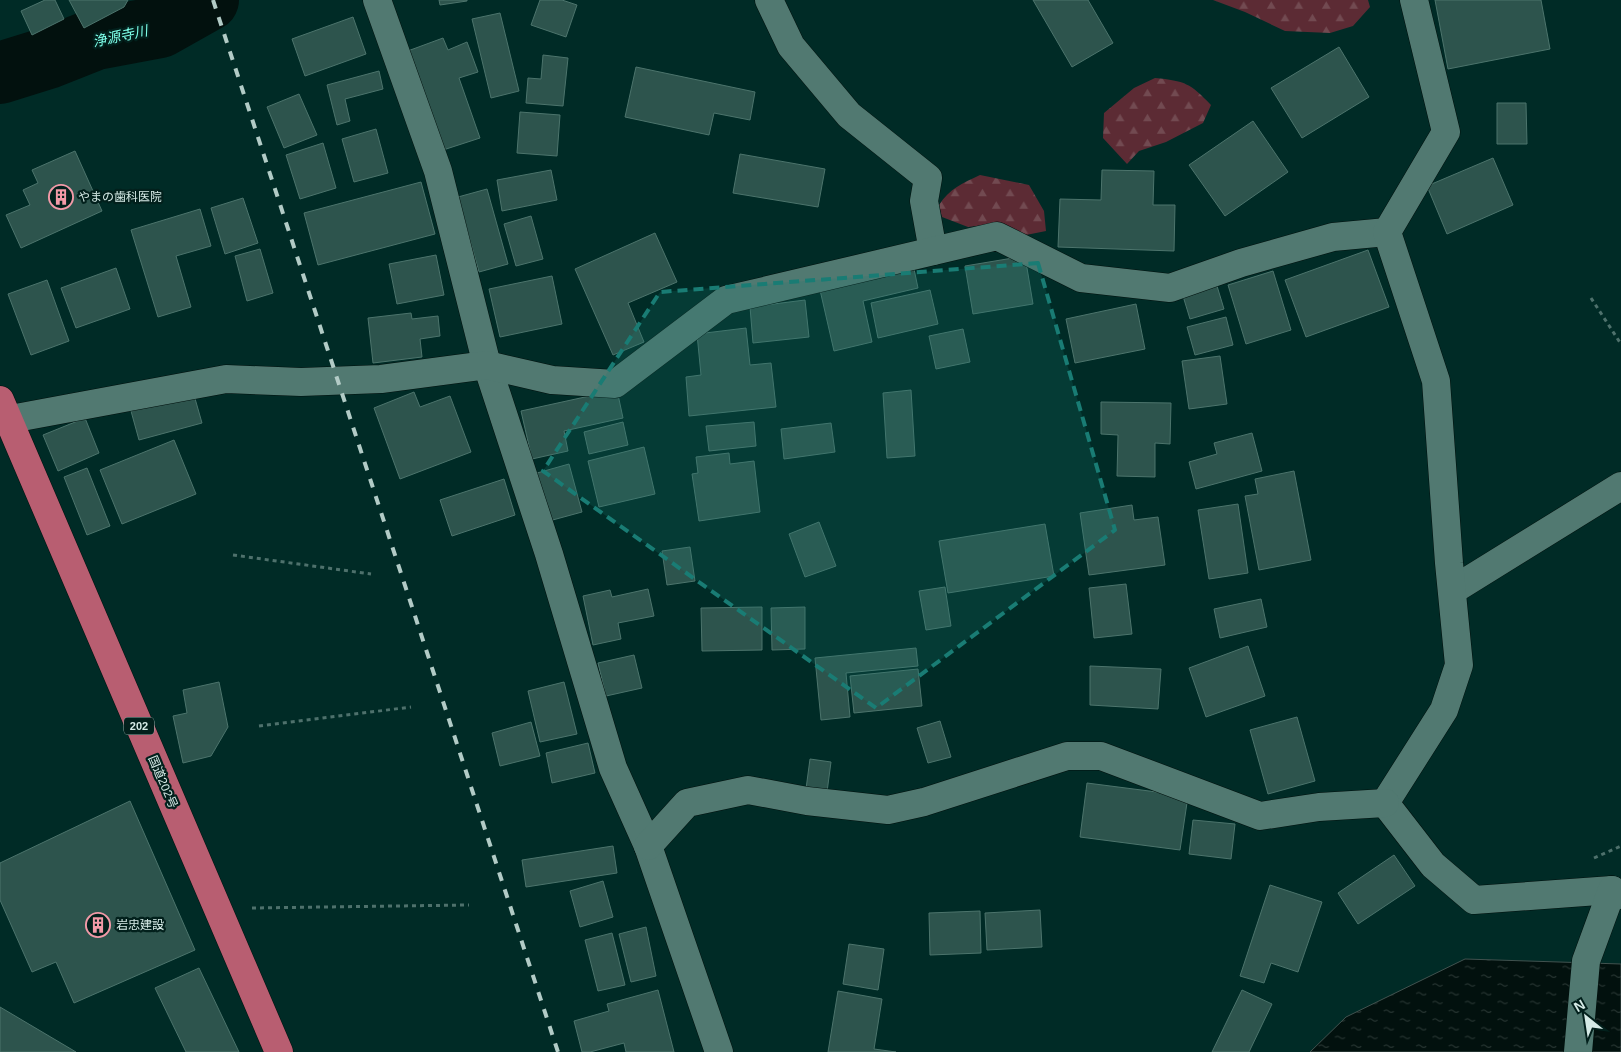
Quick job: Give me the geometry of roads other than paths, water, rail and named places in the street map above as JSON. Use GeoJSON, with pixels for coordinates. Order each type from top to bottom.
{"type":"FeatureCollection","features":[{"type":"Feature","properties":{"kind":"highway","name":"国道202号"},"geometry":{"type":"LineString","coordinates":[[3,413],[279,1052]]}},
{"type":"Feature","properties":{"kind":"street"},"geometry":{"type":"LineString","coordinates":[[377,0],[438,171],[487,365],[549,554],[613,768],[648,846],[719,1052]]}},
{"type":"Feature","properties":{"kind":"street"},"geometry":{"type":"LineString","coordinates":[[768,0],[791,46],[849,114],[928,178],[924,201],[933,252]]}},
{"type":"Feature","properties":{"kind":"street"},"geometry":{"type":"LineString","coordinates":[[1385,802],[1444,710],[1459,665],[1449,563],[1436,381],[1387,232],[1446,132],[1414,0]]}},
{"type":"Feature","properties":{"kind":"street"},"geometry":{"type":"LineString","coordinates":[[3,413],[226,379],[301,382],[381,379],[487,365],[552,380],[615,384],[726,300],[997,236],[1082,278],[1170,288],[1241,263],[1333,237],[1387,232]]}},
{"type":"Feature","properties":{"kind":"street"},"geometry":{"type":"LineString","coordinates":[[1453,590],[1621,486]]}},
{"type":"Feature","properties":{"kind":"street"},"geometry":{"type":"LineString","coordinates":[[648,846],[687,803],[695,801],[748,790],[807,802],[888,810],[924,802],[1067,756],[1100,756],[1260,816],[1319,807],[1385,802]]}},
{"type":"Feature","properties":{"kind":"street"},"geometry":{"type":"LineString","coordinates":[[1385,802],[1433,865],[1474,900],[1617,892],[1586,962],[1578,1052]]}},
{"type":"Feature","properties":{"kind":"water"},"geometry":{"type":"Polygon","coordinates":[[[1465,959],[1621,964],[1621,1052],[1310,1052],[1346,1017],[1465,959]]]}},
{"type":"Feature","properties":{"kind":"waterway","name":"浄源寺川"},"geometry":{"type":"LineString","coordinates":[[0,73],[48,58],[96,39],[160,27],[208,0]]}},
{"type":"Feature","properties":{"kind":"railway"},"geometry":{"type":"LineString","coordinates":[[213,0],[558,1052]]}},
{"type":"Feature","properties":{"kind":"place","name":"やまの歯科医院"},"geometry":{"type":"Point","coordinates":[61,197]}},
{"type":"Feature","properties":{"kind":"place","name":"岩忠建設"},"geometry":{"type":"Point","coordinates":[98,925]}}]}
